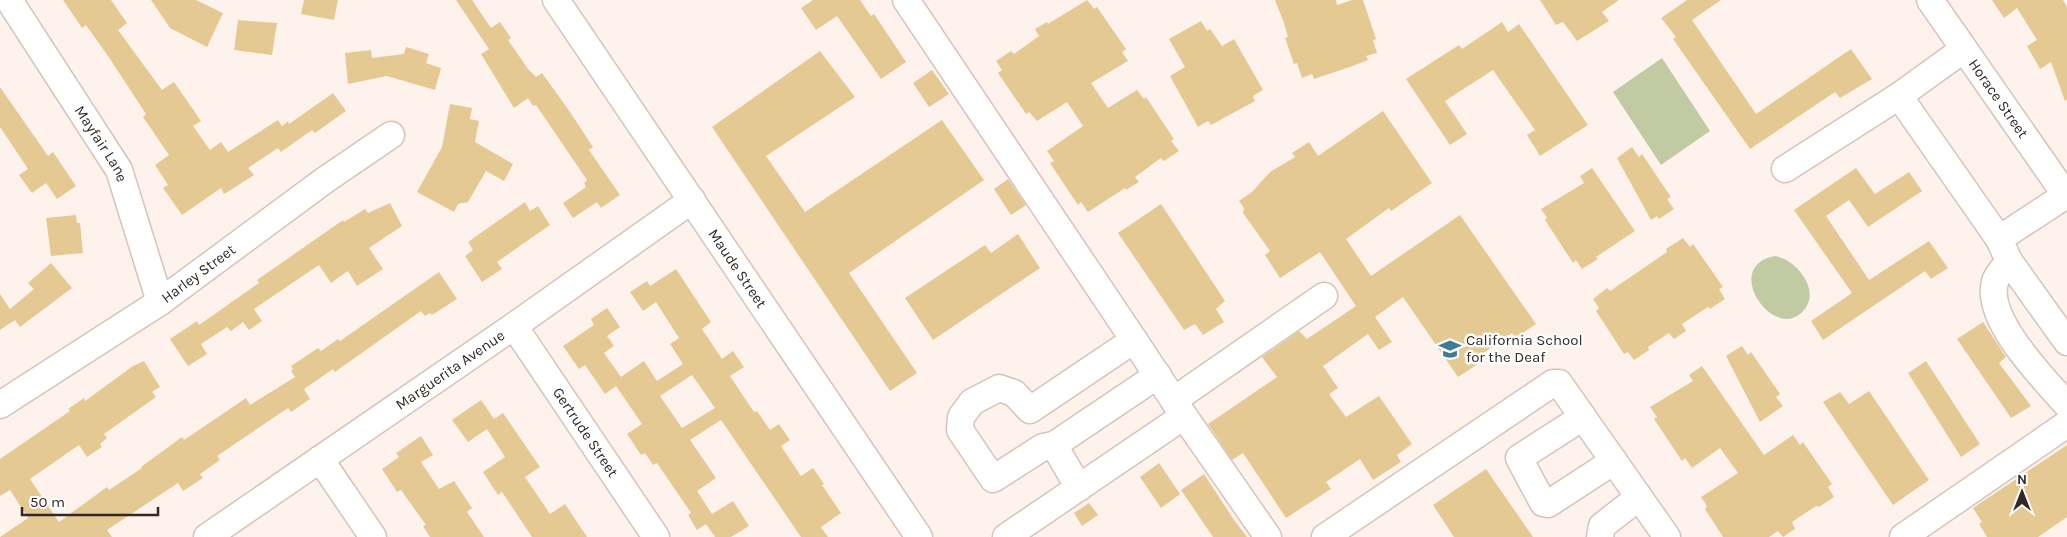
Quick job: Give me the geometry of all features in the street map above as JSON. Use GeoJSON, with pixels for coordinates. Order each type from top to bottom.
{"type":"FeatureCollection","features":[{"type":"Feature","properties":{"kind":"street","name":"Mayfair Lane"},"geometry":{"type":"LineString","coordinates":[[9,0],[120,170],[160,302]]}},
{"type":"Feature","properties":{"kind":"street","name":"Maude Street"},"geometry":{"type":"LineString","coordinates":[[556,0],[919,537]]}},
{"type":"Feature","properties":{"kind":"street"},"geometry":{"type":"LineString","coordinates":[[906,0],[1179,408],[1268,537]]}},
{"type":"Feature","properties":{"kind":"street","name":"Horace Street"},"geometry":{"type":"LineString","coordinates":[[1930,0],[2066,196]]}},
{"type":"Feature","properties":{"kind":"street"},"geometry":{"type":"LineString","coordinates":[[1785,169],[1899,96],[1964,50]]}},
{"type":"Feature","properties":{"kind":"street"},"geometry":{"type":"LineString","coordinates":[[1899,96],[2067,342]]}},
{"type":"Feature","properties":{"kind":"street","name":"Harley Street"},"geometry":{"type":"LineString","coordinates":[[0,405],[160,302],[325,180],[392,134]]}},
{"type":"Feature","properties":{"kind":"street"},"geometry":{"type":"LineString","coordinates":[[2066,196],[2004,250],[1996,279],[1995,306],[2008,332],[2067,404]]}},
{"type":"Feature","properties":{"kind":"street","name":"Marguerita Avenue"},"geometry":{"type":"LineString","coordinates":[[207,537],[514,326],[692,200]]}},
{"type":"Feature","properties":{"kind":"street"},"geometry":{"type":"LineString","coordinates":[[1006,537],[1079,488],[1324,296]]}},
{"type":"Feature","properties":{"kind":"street","name":"Gertrude Street"},"geometry":{"type":"LineString","coordinates":[[514,326],[656,537]]}},
{"type":"Feature","properties":{"kind":"street"},"geometry":{"type":"LineString","coordinates":[[1134,340],[1030,410],[1014,393],[999,388],[972,402],[961,417],[960,430],[993,478],[1043,447],[1054,444],[1158,375]]}},
{"type":"Feature","properties":{"kind":"street"},"geometry":{"type":"LineString","coordinates":[[1325,537],[1553,384],[1559,383],[1667,537]]}},
{"type":"Feature","properties":{"kind":"street"},"geometry":{"type":"LineString","coordinates":[[1583,417],[1519,458],[1543,503],[1548,504],[1614,461]]}},
{"type":"Feature","properties":{"kind":"street"},"geometry":{"type":"LineString","coordinates":[[1903,537],[2067,424]]}},
{"type":"Feature","properties":{"kind":"street"},"geometry":{"type":"LineString","coordinates":[[1054,444],[1079,488]]}},
{"type":"Feature","properties":{"kind":"street"},"geometry":{"type":"LineString","coordinates":[[320,459],[373,537]]}},
{"type":"Feature","properties":{"kind":"street"},"geometry":{"type":"LineString","coordinates":[[1600,537],[1602,526],[1639,497]]}},
{"type":"Feature","properties":{"kind":"green space"},"geometry":{"type":"Polygon","coordinates":[[[1662,58],[1710,131],[1661,165],[1613,92],[1662,58]]]}},
{"type":"Feature","properties":{"kind":"green space"},"geometry":{"type":"Polygon","coordinates":[[[1775,256],[1790,262],[1803,275],[1807,283],[1809,299],[1806,307],[1795,317],[1782,318],[1769,312],[1759,301],[1753,288],[1752,275],[1759,263],[1775,256]]]}},
{"type":"Feature","properties":{"kind":"building"},"geometry":{"type":"Polygon","coordinates":[[[63,0],[111,0],[127,23],[118,30],[162,90],[174,82],[201,121],[193,126],[210,150],[221,142],[228,152],[278,120],[282,126],[288,121],[289,124],[333,93],[346,111],[315,133],[312,130],[281,152],[278,148],[248,168],[254,175],[224,194],[221,188],[182,215],[163,188],[168,185],[155,165],[169,155],[143,117],[146,114],[108,56],[86,25],[82,28],[63,0]]]}},
{"type":"Feature","properties":{"kind":"building"},"geometry":{"type":"Polygon","coordinates":[[[151,0],[196,0],[223,13],[207,47],[170,28],[151,0]]]}},
{"type":"Feature","properties":{"kind":"building"},"geometry":{"type":"Polygon","coordinates":[[[304,0],[338,0],[334,20],[301,14],[304,0]]]}},
{"type":"Feature","properties":{"kind":"building"},"geometry":{"type":"Polygon","coordinates":[[[456,0],[472,0],[491,28],[500,22],[511,38],[508,40],[528,69],[536,77],[542,73],[570,112],[593,147],[589,150],[620,195],[601,208],[597,202],[573,218],[563,203],[586,187],[584,183],[587,180],[536,105],[533,106],[528,98],[514,108],[481,54],[489,49],[456,0]]]}},
{"type":"Feature","properties":{"kind":"building"},"geometry":{"type":"Polygon","coordinates":[[[813,0],[860,0],[871,16],[874,14],[906,62],[881,79],[837,16],[816,30],[801,8],[813,0]]]}},
{"type":"Feature","properties":{"kind":"building"},"geometry":{"type":"Polygon","coordinates":[[[1087,0],[1094,9],[1097,7],[1126,49],[1122,52],[1128,61],[1091,83],[1108,108],[1137,90],[1144,99],[1146,97],[1174,139],[1171,141],[1179,151],[1164,161],[1161,158],[1135,177],[1139,182],[1126,190],[1125,188],[1088,212],[1081,202],[1078,205],[1050,163],[1054,161],[1047,151],[1083,126],[1067,102],[1037,121],[1029,112],[1026,114],[998,73],[1002,70],[996,61],[1011,51],[1014,54],[1039,36],[1035,29],[1047,22],[1048,24],[1087,0]]]}},
{"type":"Feature","properties":{"kind":"building"},"geometry":{"type":"Polygon","coordinates":[[[1275,0],[1336,0],[1337,5],[1352,0],[1363,0],[1376,39],[1373,40],[1377,53],[1366,56],[1368,60],[1314,79],[1312,74],[1302,78],[1297,63],[1294,64],[1285,38],[1288,37],[1275,0]]]}},
{"type":"Feature","properties":{"kind":"building"},"geometry":{"type":"Polygon","coordinates":[[[1540,0],[1619,0],[1602,12],[1609,21],[1577,41],[1563,22],[1556,25],[1540,0]]]}},
{"type":"Feature","properties":{"kind":"building"},"geometry":{"type":"Polygon","coordinates":[[[1687,0],[1721,0],[1692,20],[1756,114],[1851,49],[1872,79],[1840,98],[1835,92],[1750,149],[1673,39],[1676,37],[1661,18],[1687,0]]]}},
{"type":"Feature","properties":{"kind":"building"},"geometry":{"type":"Polygon","coordinates":[[[1992,0],[2063,0],[2067,7],[2067,100],[2065,101],[2051,62],[2040,69],[2027,46],[2037,40],[2017,8],[2004,18],[1992,0]]]}},
{"type":"Feature","properties":{"kind":"building"},"geometry":{"type":"Polygon","coordinates":[[[238,20],[277,23],[272,55],[234,50],[238,20]]]}},
{"type":"Feature","properties":{"kind":"building"},"geometry":{"type":"Polygon","coordinates":[[[1201,21],[1207,31],[1210,29],[1222,46],[1234,39],[1263,90],[1253,96],[1255,101],[1211,125],[1208,121],[1198,127],[1170,76],[1185,67],[1169,39],[1201,21]]]}},
{"type":"Feature","properties":{"kind":"building"},"geometry":{"type":"Polygon","coordinates":[[[1502,22],[1508,32],[1519,24],[1588,125],[1540,156],[1527,135],[1535,130],[1493,70],[1445,101],[1467,134],[1450,145],[1406,79],[1459,45],[1462,49],[1502,22]]]}},
{"type":"Feature","properties":{"kind":"building"},"geometry":{"type":"Polygon","coordinates":[[[406,47],[429,54],[426,63],[441,68],[435,90],[387,76],[348,84],[345,53],[371,50],[372,58],[404,54],[406,47]]]}},
{"type":"Feature","properties":{"kind":"building"},"geometry":{"type":"Polygon","coordinates":[[[820,51],[855,97],[766,156],[805,212],[942,120],[984,180],[849,273],[917,373],[890,391],[712,127],[820,51]]]}},
{"type":"Feature","properties":{"kind":"building"},"geometry":{"type":"Polygon","coordinates":[[[932,70],[949,94],[929,107],[913,83],[932,70]]]}},
{"type":"Feature","properties":{"kind":"building"},"geometry":{"type":"Polygon","coordinates":[[[0,87],[48,156],[53,152],[76,186],[57,199],[46,183],[32,193],[19,175],[28,169],[0,127],[0,87]]]}},
{"type":"Feature","properties":{"kind":"building"},"geometry":{"type":"Polygon","coordinates":[[[450,104],[472,108],[470,119],[479,121],[475,142],[513,164],[504,181],[486,171],[468,202],[458,204],[454,212],[417,192],[442,147],[450,104]]]}},
{"type":"Feature","properties":{"kind":"building"},"geometry":{"type":"Polygon","coordinates":[[[1383,111],[1432,183],[1391,211],[1389,208],[1346,239],[1371,276],[1460,215],[1536,324],[1515,338],[1512,333],[1481,355],[1484,360],[1458,377],[1403,297],[1375,317],[1392,342],[1379,350],[1368,334],[1323,366],[1338,388],[1329,394],[1346,417],[1379,396],[1412,444],[1397,455],[1401,462],[1373,480],[1360,459],[1326,482],[1331,489],[1286,518],[1243,453],[1232,460],[1208,424],[1277,377],[1262,357],[1299,331],[1307,339],[1356,306],[1320,252],[1280,278],[1265,255],[1270,251],[1243,213],[1244,208],[1239,201],[1252,192],[1270,172],[1295,157],[1292,153],[1309,142],[1318,156],[1383,111]]]}},
{"type":"Feature","properties":{"kind":"building"},"geometry":{"type":"Polygon","coordinates":[[[1632,147],[1639,157],[1642,154],[1671,197],[1667,199],[1674,209],[1659,219],[1657,216],[1651,220],[1617,158],[1632,147]]]}},
{"type":"Feature","properties":{"kind":"building"},"geometry":{"type":"Polygon","coordinates":[[[1592,168],[1635,231],[1596,257],[1598,259],[1582,269],[1576,260],[1573,263],[1545,220],[1547,218],[1541,209],[1584,183],[1580,176],[1592,168]]]}},
{"type":"Feature","properties":{"kind":"building"},"geometry":{"type":"Polygon","coordinates":[[[1856,168],[1875,194],[1909,172],[1922,191],[1868,227],[1849,200],[1826,216],[1869,280],[1929,241],[1948,268],[1931,279],[1925,271],[1823,340],[1811,321],[1852,293],[1794,210],[1856,168]]]}},
{"type":"Feature","properties":{"kind":"building"},"geometry":{"type":"Polygon","coordinates":[[[1008,179],[1026,205],[1011,215],[994,189],[1008,179]]]}},
{"type":"Feature","properties":{"kind":"building"},"geometry":{"type":"Polygon","coordinates":[[[525,202],[530,211],[538,206],[550,225],[497,262],[502,269],[482,282],[465,256],[473,250],[468,242],[525,202]]]}},
{"type":"Feature","properties":{"kind":"building"},"geometry":{"type":"Polygon","coordinates":[[[390,203],[402,226],[369,248],[383,269],[357,286],[348,271],[331,283],[319,265],[254,309],[262,321],[249,330],[243,322],[231,331],[227,327],[201,344],[207,354],[188,366],[170,339],[197,321],[199,325],[259,283],[257,280],[343,220],[344,222],[365,209],[368,213],[390,203]]]}},
{"type":"Feature","properties":{"kind":"building"},"geometry":{"type":"Polygon","coordinates":[[[1161,204],[1225,301],[1216,309],[1224,322],[1203,335],[1195,324],[1184,330],[1118,233],[1161,204]]]}},
{"type":"Feature","properties":{"kind":"building"},"geometry":{"type":"Polygon","coordinates":[[[76,215],[77,223],[80,223],[83,253],[51,256],[46,218],[76,215]]]}},
{"type":"Feature","properties":{"kind":"building"},"geometry":{"type":"Polygon","coordinates":[[[1018,234],[1040,268],[933,340],[905,298],[985,245],[991,253],[1018,234]]]}},
{"type":"Feature","properties":{"kind":"building"},"geometry":{"type":"Polygon","coordinates":[[[1683,238],[1690,247],[1693,244],[1723,287],[1719,289],[1725,299],[1710,309],[1708,307],[1682,324],[1686,331],[1674,339],[1669,333],[1648,347],[1649,350],[1634,360],[1628,352],[1624,354],[1596,311],[1599,308],[1593,299],[1607,288],[1610,291],[1667,252],[1666,249],[1683,238]]]}},
{"type":"Feature","properties":{"kind":"building"},"geometry":{"type":"Polygon","coordinates":[[[51,263],[72,288],[20,327],[15,320],[0,330],[0,294],[10,309],[34,289],[28,283],[51,263]]]}},
{"type":"Feature","properties":{"kind":"building"},"geometry":{"type":"Polygon","coordinates":[[[676,269],[711,322],[702,329],[722,359],[733,351],[744,367],[730,376],[754,412],[757,411],[770,430],[779,424],[790,440],[781,446],[801,476],[813,468],[841,513],[821,527],[828,537],[801,537],[721,420],[690,440],[716,478],[697,491],[712,514],[733,501],[749,526],[731,537],[715,537],[706,524],[697,530],[688,515],[691,513],[657,463],[653,465],[645,453],[641,455],[627,434],[642,424],[616,386],[605,394],[585,365],[579,369],[563,346],[594,325],[591,319],[607,308],[620,327],[607,336],[614,346],[604,353],[621,377],[644,361],[657,381],[683,364],[670,344],[679,338],[656,302],[643,311],[630,292],[647,281],[650,286],[676,269]],[[692,375],[660,396],[682,428],[715,408],[692,375]]]}},
{"type":"Feature","properties":{"kind":"building"},"geometry":{"type":"Polygon","coordinates":[[[439,272],[457,299],[432,315],[430,313],[425,316],[421,311],[335,372],[333,369],[304,389],[310,399],[291,412],[288,408],[217,456],[220,460],[200,474],[203,478],[183,491],[178,483],[107,530],[112,537],[0,537],[28,518],[10,490],[0,496],[0,459],[70,411],[68,409],[84,398],[85,401],[133,366],[144,361],[160,387],[152,392],[156,397],[104,434],[107,438],[100,444],[102,447],[87,457],[79,445],[30,479],[59,522],[107,487],[109,490],[142,468],[182,437],[184,440],[246,398],[250,405],[295,377],[291,371],[293,369],[291,366],[318,348],[321,351],[338,339],[340,341],[439,272]]]}},
{"type":"Feature","properties":{"kind":"building"},"geometry":{"type":"Polygon","coordinates":[[[1983,322],[2006,357],[1999,363],[2031,406],[2011,418],[1957,339],[1983,322]]]}},
{"type":"Feature","properties":{"kind":"building"},"geometry":{"type":"Polygon","coordinates":[[[1742,346],[1748,355],[1751,352],[1780,394],[1776,397],[1783,406],[1760,422],[1726,356],[1742,346]]]}},
{"type":"Feature","properties":{"kind":"building"},"geometry":{"type":"Polygon","coordinates":[[[1926,361],[1980,444],[1961,457],[1908,373],[1926,361]]]}},
{"type":"Feature","properties":{"kind":"building"},"geometry":{"type":"Polygon","coordinates":[[[1702,366],[1764,455],[1793,435],[1800,445],[1803,442],[1832,484],[1828,487],[1834,497],[1792,522],[1795,529],[1783,537],[1778,531],[1769,537],[1723,537],[1705,509],[1707,506],[1701,497],[1738,473],[1720,448],[1692,468],[1685,458],[1682,461],[1654,419],[1657,417],[1650,407],[1693,381],[1689,375],[1702,366]]]}},
{"type":"Feature","properties":{"kind":"building"},"geometry":{"type":"Polygon","coordinates":[[[1869,391],[1929,480],[1893,505],[1823,402],[1840,392],[1849,404],[1869,391]]]}},
{"type":"Feature","properties":{"kind":"building"},"geometry":{"type":"Polygon","coordinates":[[[481,400],[494,419],[503,413],[540,467],[525,477],[550,514],[565,504],[587,537],[532,537],[502,492],[498,495],[483,472],[505,457],[487,429],[468,442],[452,420],[481,400]]]}},
{"type":"Feature","properties":{"kind":"building"},"geometry":{"type":"Polygon","coordinates":[[[421,436],[433,455],[421,462],[439,489],[454,481],[472,508],[467,512],[484,537],[430,537],[423,526],[426,525],[401,490],[397,492],[382,469],[399,457],[396,453],[421,436]]]}},
{"type":"Feature","properties":{"kind":"building"},"geometry":{"type":"Polygon","coordinates":[[[2067,445],[2067,517],[2038,537],[1987,537],[1979,524],[1982,522],[1973,508],[2067,445]]]}},
{"type":"Feature","properties":{"kind":"building"},"geometry":{"type":"Polygon","coordinates":[[[1159,463],[1180,494],[1161,508],[1140,477],[1159,463]]]}},
{"type":"Feature","properties":{"kind":"building"},"geometry":{"type":"Polygon","coordinates":[[[1486,469],[1533,537],[1454,537],[1433,505],[1486,469]]]}},
{"type":"Feature","properties":{"kind":"building"},"geometry":{"type":"Polygon","coordinates":[[[1204,474],[1247,537],[1213,537],[1181,490],[1204,474]]]}},
{"type":"Feature","properties":{"kind":"building"},"geometry":{"type":"Polygon","coordinates":[[[1089,503],[1098,515],[1082,526],[1074,513],[1089,503]]]}},
{"type":"Feature","properties":{"kind":"place","name":"California School for the Deaf"},"geometry":{"type":"Point","coordinates":[1450,349]}}]}
